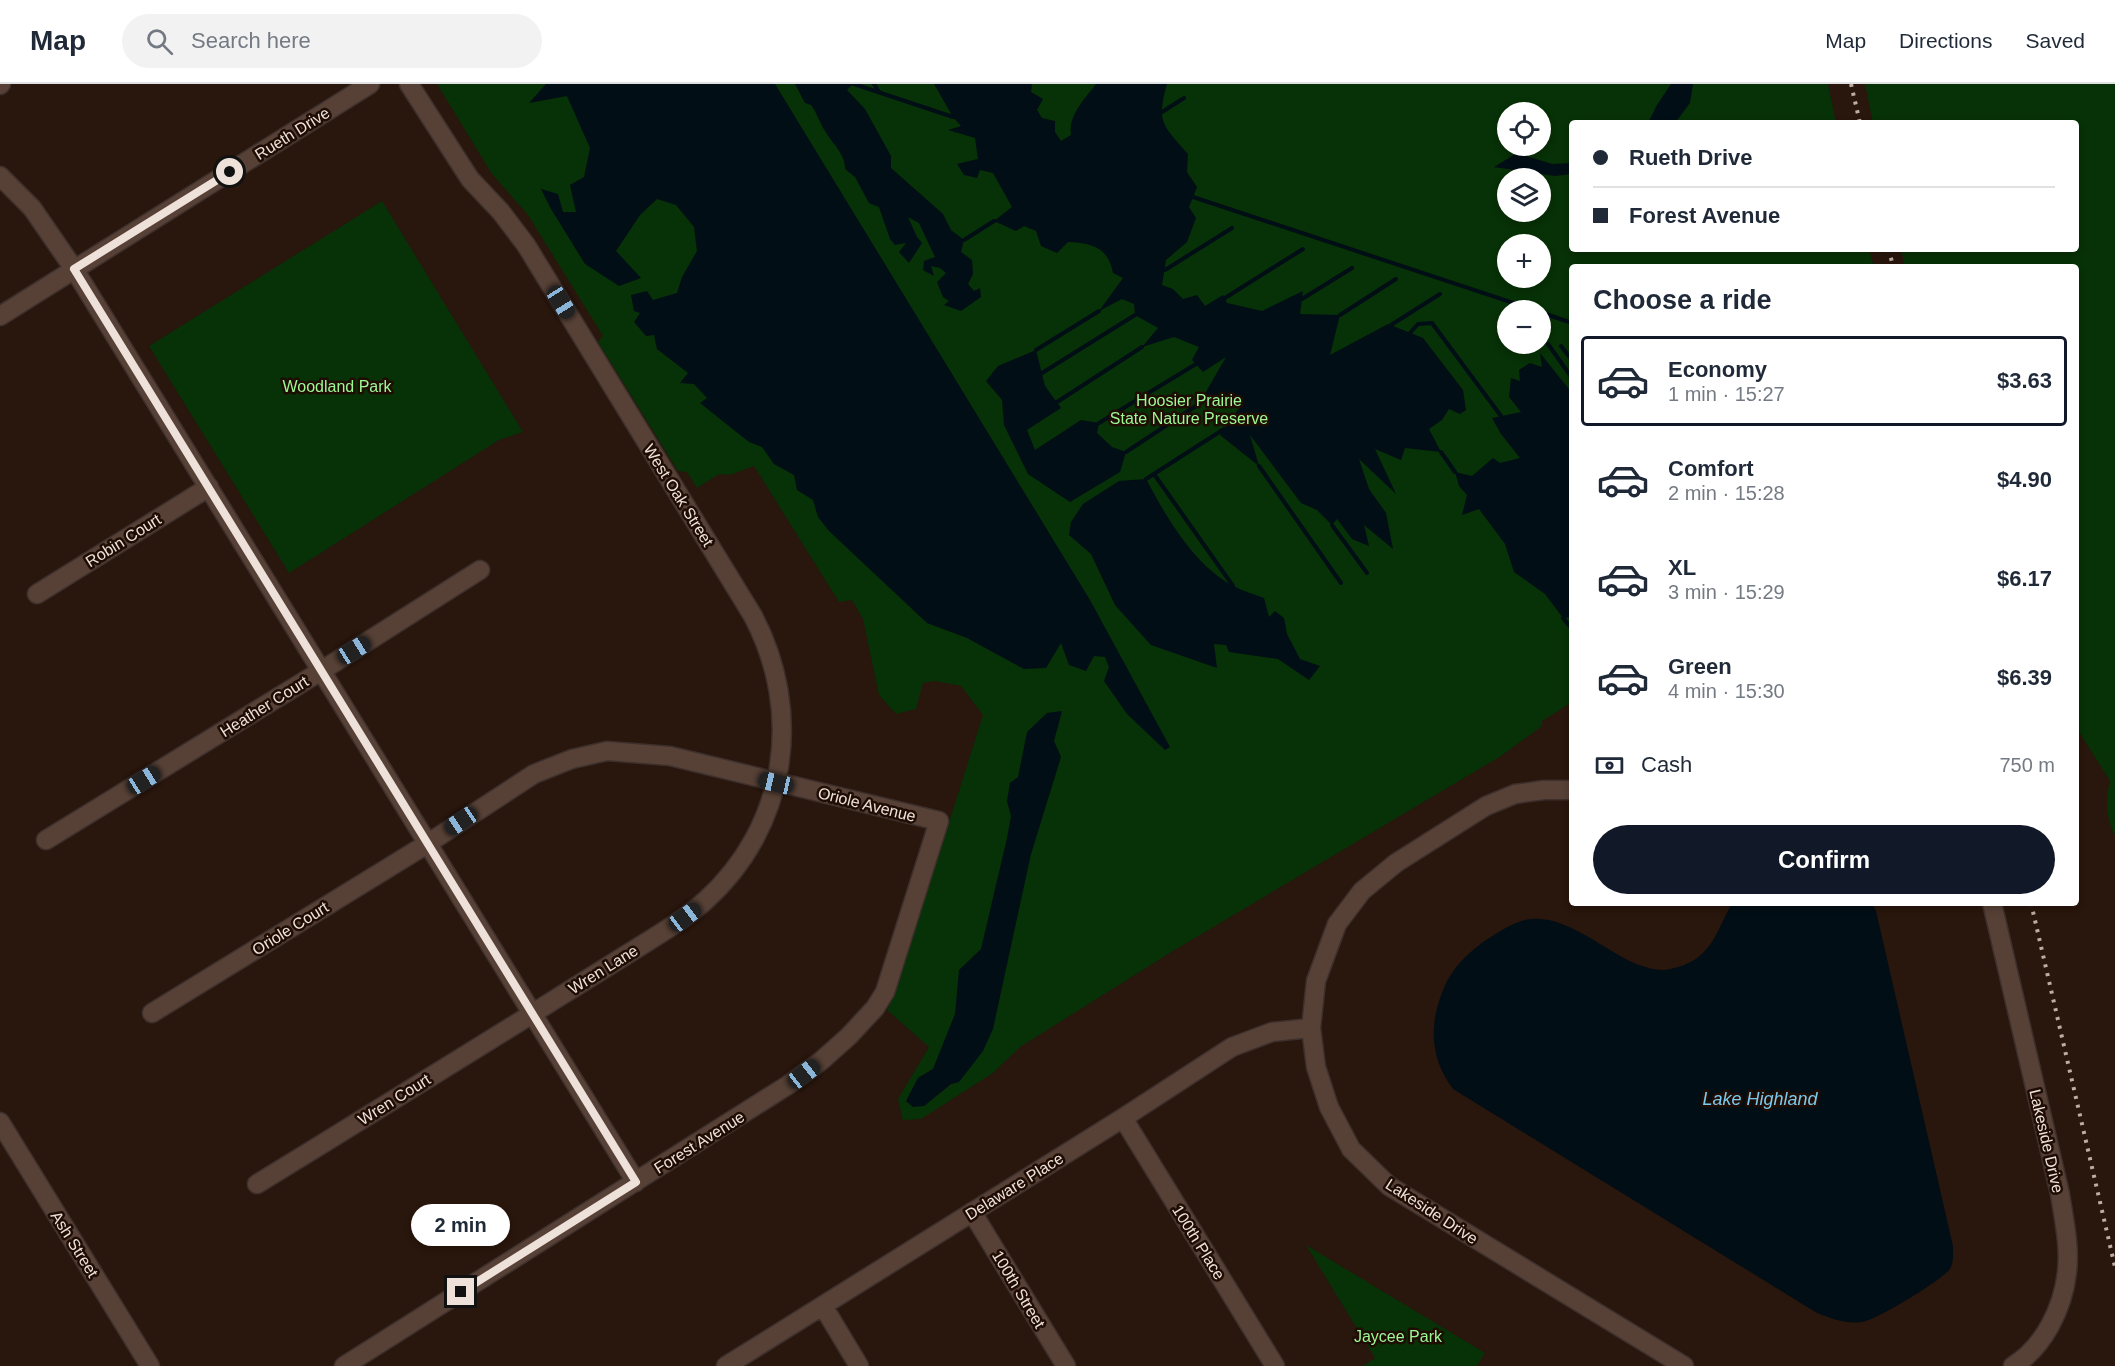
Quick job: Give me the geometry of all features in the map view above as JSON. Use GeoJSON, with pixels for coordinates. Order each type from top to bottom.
{"type":"FeatureCollection","features":[{"type":"Feature","properties":{"kind":"street","name":"Rueth Drive"},"geometry":{"type":"LineString","coordinates":[[0,316],[370,84]]}},
{"type":"Feature","properties":{"kind":"street","name":"West Oak Street"},"geometry":{"type":"LineString","coordinates":[[409,84],[470,179],[501,212],[526,245],[753,616],[766,642],[778,685],[782,742],[776,783],[759,829],[736,867],[706,900],[675,924]]}},
{"type":"Feature","properties":{"kind":"street"},"geometry":{"type":"LineString","coordinates":[[0,176],[21,195],[43,222],[74,269],[636,1182]]}},
{"type":"Feature","properties":{"kind":"street","name":"Robin Court"},"geometry":{"type":"LineString","coordinates":[[37,594],[209,487]]}},
{"type":"Feature","properties":{"kind":"street","name":"Heather Court"},"geometry":{"type":"LineString","coordinates":[[46,840],[480,570]]}},
{"type":"Feature","properties":{"kind":"street","name":"Oriole Avenue"},"geometry":{"type":"LineString","coordinates":[[427,844],[534,774],[572,759],[607,751],[670,756],[939,821]]}},
{"type":"Feature","properties":{"kind":"street","name":"Lakeside Drive"},"geometry":{"type":"LineString","coordinates":[[1569,790],[1544,790],[1515,794],[1486,806],[1396,863],[1362,891],[1337,924],[1316,981],[1311,1028],[1316,1067],[1329,1107],[1351,1149],[1389,1186],[1684,1366]]}},
{"type":"Feature","properties":{"kind":"street","name":"Forest Avenue"},"geometry":{"type":"LineString","coordinates":[[344,1366],[804,1074],[835,1050],[862,1022],[888,985],[939,821]]}},
{"type":"Feature","properties":{"kind":"street","name":"Oriole Court"},"geometry":{"type":"LineString","coordinates":[[152,1013],[427,844]]}},
{"type":"Feature","properties":{"kind":"street","name":"Lakeside Drive"},"geometry":{"type":"LineString","coordinates":[[1993,906],[2060,1194],[2067,1241],[2067,1272],[2049,1330],[2024,1360],[2013,1366]]}},
{"type":"Feature","properties":{"kind":"street","name":"Wren Lane"},"geometry":{"type":"LineString","coordinates":[[532,1015],[675,924]]}},
{"type":"Feature","properties":{"kind":"street","name":"Wren Court"},"geometry":{"type":"LineString","coordinates":[[257,1184],[532,1015]]}},
{"type":"Feature","properties":{"kind":"street","name":"Delaware Place"},"geometry":{"type":"LineString","coordinates":[[726,1366],[1123,1118],[1232,1047],[1272,1032],[1311,1028]]}},
{"type":"Feature","properties":{"kind":"street","name":"100th Place"},"geometry":{"type":"LineString","coordinates":[[1123,1118],[1275,1366]]}},
{"type":"Feature","properties":{"kind":"street","name":"Ash Street"},"geometry":{"type":"LineString","coordinates":[[0,1122],[150,1366]]}},
{"type":"Feature","properties":{"kind":"street","name":"100th Street"},"geometry":{"type":"LineString","coordinates":[[972,1212],[1066,1366]]}},
{"type":"Feature","properties":{"kind":"street"},"geometry":{"type":"LineString","coordinates":[[823,1306],[859,1366]]}},
{"type":"Feature","properties":{"kind":"green space","name":"Hoosier Prairie State Nature Preserve"},"geometry":{"type":"Polygon","coordinates":[[[437,84],[1828,84],[1835,120],[1569,120],[1569,252],[1870,252],[1873,264],[1569,264],[1569,704],[1542,721],[1542,726],[1501,756],[1173,951],[1020,1047],[993,1073],[921,1119],[903,1120],[898,1099],[929,1047],[887,1010],[894,996],[983,715],[961,686],[935,681],[923,683],[916,709],[896,714],[879,695],[863,619],[852,600],[839,602],[754,466],[730,475],[719,474],[697,488],[687,472],[678,471],[598,342],[603,336],[528,215],[492,174],[437,84]],[[933,1069],[918,1078],[906,1102],[924,1106],[951,1084],[959,1082],[933,1069]]]}},
{"type":"Feature","properties":{"kind":"green space"},"geometry":{"type":"Polygon","coordinates":[[[1865,84],[2115,84],[2115,836],[2107,809],[2110,781],[2079,732],[2079,264],[1904,264],[1902,252],[2079,252],[2079,120],[1872,120],[1865,84]]]}},
{"type":"Feature","properties":{"kind":"green space","name":"Woodland Park"},"geometry":{"type":"Polygon","coordinates":[[[382,201],[523,432],[499,440],[289,573],[149,346],[382,201]]]}},
{"type":"Feature","properties":{"kind":"green space","name":"Jaycee Park"},"geometry":{"type":"Polygon","coordinates":[[[1306,1245],[1485,1353],[1477,1366],[1363,1366],[1375,1358],[1306,1245]]]}},
{"type":"Feature","properties":{"kind":"water"},"geometry":{"type":"Polygon","coordinates":[[[546,84],[775,84],[1090,600],[1170,747],[1165,750],[1127,714],[1104,681],[1109,667],[1105,657],[1094,656],[1086,671],[1069,665],[1061,643],[1046,668],[1024,669],[967,638],[927,623],[829,531],[818,517],[813,500],[797,490],[794,475],[774,464],[762,447],[749,442],[700,403],[707,398],[694,384],[680,383],[688,373],[657,349],[654,335],[646,336],[634,322],[640,313],[634,311],[631,295],[647,291],[653,300],[677,293],[682,277],[697,251],[694,227],[676,205],[657,199],[640,215],[616,251],[641,278],[619,286],[585,264],[541,189],[558,194],[563,212],[576,212],[570,185],[584,177],[590,148],[567,96],[529,103],[546,84]]]}},
{"type":"Feature","properties":{"kind":"water"},"geometry":{"type":"Polygon","coordinates":[[[795,84],[853,84],[847,90],[865,109],[891,156],[891,168],[943,214],[951,230],[964,240],[961,252],[972,260],[973,274],[968,284],[974,291],[980,288],[981,297],[961,311],[944,305],[949,301],[943,297],[937,282],[946,273],[940,268],[931,266],[934,276],[923,270],[924,261],[935,257],[919,223],[908,217],[922,243],[909,263],[899,252],[906,243],[895,245],[890,239],[879,207],[869,203],[855,177],[845,169],[841,154],[811,105],[805,103],[795,84]]]}},
{"type":"Feature","properties":{"kind":"water"},"geometry":{"type":"Polygon","coordinates":[[[934,84],[1032,84],[1031,92],[1043,99],[1037,110],[1042,118],[1055,121],[1055,132],[1061,141],[1071,135],[1075,114],[1096,84],[1167,84],[1162,107],[1164,123],[1188,154],[1187,172],[1197,187],[1189,207],[1196,218],[1187,242],[1166,260],[1162,285],[1173,289],[1183,299],[1197,295],[1205,306],[1223,295],[1227,303],[1262,311],[1303,291],[1300,314],[1340,315],[1330,355],[1388,324],[1423,338],[1463,390],[1466,410],[1460,414],[1449,409],[1442,420],[1429,429],[1441,452],[1405,448],[1401,460],[1375,449],[1396,494],[1359,459],[1369,489],[1386,513],[1393,549],[1364,525],[1369,546],[1352,539],[1337,519],[1332,525],[1317,510],[1301,503],[1250,435],[1259,466],[1220,435],[1242,404],[1232,394],[1221,401],[1203,397],[1226,357],[1203,372],[1192,360],[1199,347],[1174,337],[1142,347],[1158,328],[1135,315],[1134,304],[1122,299],[1099,311],[1123,278],[1113,273],[1111,264],[1103,252],[1091,245],[1068,242],[1057,253],[1041,246],[1036,231],[1024,226],[1016,231],[994,221],[1012,207],[993,173],[980,170],[977,178],[964,175],[957,164],[978,159],[975,138],[948,130],[961,126],[953,117],[934,84]]]}},
{"type":"Feature","properties":{"kind":"water"},"geometry":{"type":"Polygon","coordinates":[[[1671,84],[1693,84],[1690,103],[1677,120],[1650,120],[1671,84]]]}},
{"type":"Feature","properties":{"kind":"water"},"geometry":{"type":"Polygon","coordinates":[[[1512,156],[1527,156],[1552,164],[1569,163],[1569,174],[1551,175],[1551,168],[1494,167],[1512,156]]]}},
{"type":"Feature","properties":{"kind":"water"},"geometry":{"type":"Polygon","coordinates":[[[1036,350],[1045,386],[1061,408],[1027,430],[1035,450],[1081,420],[1099,423],[1097,433],[1112,447],[1126,452],[1120,472],[1070,502],[1028,474],[1004,425],[1002,400],[986,381],[998,366],[1036,350]]]}},
{"type":"Feature","properties":{"kind":"water"},"geometry":{"type":"Polygon","coordinates":[[[1541,354],[1569,389],[1569,617],[1563,618],[1545,594],[1514,572],[1505,544],[1479,509],[1462,515],[1467,495],[1459,486],[1455,472],[1472,476],[1493,458],[1500,463],[1520,458],[1501,434],[1492,418],[1521,412],[1509,397],[1511,378],[1520,381],[1519,370],[1530,363],[1542,367],[1541,354]]]}},
{"type":"Feature","properties":{"kind":"water"},"geometry":{"type":"Polygon","coordinates":[[[1146,479],[1172,524],[1193,553],[1219,577],[1233,586],[1264,598],[1269,617],[1275,611],[1284,618],[1287,634],[1300,659],[1320,666],[1309,680],[1278,659],[1229,652],[1226,645],[1214,644],[1217,668],[1151,645],[1115,605],[1091,554],[1069,535],[1071,522],[1083,504],[1119,481],[1146,479]]]}},
{"type":"Feature","properties":{"kind":"water"},"geometry":{"type":"Polygon","coordinates":[[[1062,711],[1054,741],[1061,757],[1031,854],[993,1029],[983,1051],[959,1082],[951,1084],[924,1106],[913,1107],[906,1101],[918,1078],[933,1069],[955,1014],[959,970],[981,949],[1011,816],[1007,801],[1010,783],[1018,777],[1027,732],[1047,713],[1062,711]]]}},
{"type":"Feature","properties":{"kind":"water","name":"Lake Highland"},"geometry":{"type":"Polygon","coordinates":[[[1730,906],[1874,906],[1876,911],[1953,1246],[1953,1261],[1950,1269],[1935,1282],[1870,1320],[1845,1322],[1817,1313],[1453,1089],[1442,1071],[1434,1043],[1434,1023],[1443,990],[1454,971],[1468,955],[1486,940],[1508,927],[1531,919],[1545,919],[1573,929],[1639,965],[1666,970],[1695,960],[1710,945],[1730,906]]]}},
{"type":"Feature","properties":{"kind":"waterway"},"geometry":{"type":"LineString","coordinates":[[854,84],[953,117]]}},
{"type":"Feature","properties":{"kind":"waterway"},"geometry":{"type":"LineString","coordinates":[[874,84],[879,92]]}},
{"type":"Feature","properties":{"kind":"waterway"},"geometry":{"type":"LineString","coordinates":[[1162,112],[1184,98]]}},
{"type":"Feature","properties":{"kind":"waterway"},"geometry":{"type":"LineString","coordinates":[[1193,197],[1505,300]]}},
{"type":"Feature","properties":{"kind":"waterway"},"geometry":{"type":"LineString","coordinates":[[964,240],[994,221]]}},
{"type":"Feature","properties":{"kind":"waterway"},"geometry":{"type":"LineString","coordinates":[[1165,270],[1232,228]]}},
{"type":"Feature","properties":{"kind":"waterway"},"geometry":{"type":"LineString","coordinates":[[1225,298],[1303,249]]}},
{"type":"Feature","properties":{"kind":"waterway"},"geometry":{"type":"LineString","coordinates":[[1302,299],[1352,268]]}},
{"type":"Feature","properties":{"kind":"waterway"},"geometry":{"type":"LineString","coordinates":[[1340,315],[1396,279]]}},
{"type":"Feature","properties":{"kind":"waterway"},"geometry":{"type":"LineString","coordinates":[[1391,325],[1440,294]]}},
{"type":"Feature","properties":{"kind":"waterway"},"geometry":{"type":"LineString","coordinates":[[1036,350],[1099,311]]}},
{"type":"Feature","properties":{"kind":"waterway"},"geometry":{"type":"LineString","coordinates":[[1042,373],[1135,315]]}},
{"type":"Feature","properties":{"kind":"waterway"},"geometry":{"type":"LineString","coordinates":[[1551,316],[1569,322]]}},
{"type":"Feature","properties":{"kind":"waterway"},"geometry":{"type":"LineString","coordinates":[[1410,333],[1418,324],[1432,323],[1501,416]]}},
{"type":"Feature","properties":{"kind":"waterway"},"geometry":{"type":"LineString","coordinates":[[1561,346],[1569,356]]}},
{"type":"Feature","properties":{"kind":"waterway"},"geometry":{"type":"LineString","coordinates":[[1057,402],[1142,347]]}},
{"type":"Feature","properties":{"kind":"waterway"},"geometry":{"type":"LineString","coordinates":[[1551,348],[1569,374]]}},
{"type":"Feature","properties":{"kind":"waterway"},"geometry":{"type":"LineString","coordinates":[[1099,423],[1196,364]]}},
{"type":"Feature","properties":{"kind":"waterway"},"geometry":{"type":"LineString","coordinates":[[1126,452],[1208,398]]}},
{"type":"Feature","properties":{"kind":"waterway"},"geometry":{"type":"LineString","coordinates":[[1146,479],[1224,429]]}},
{"type":"Feature","properties":{"kind":"waterway"},"geometry":{"type":"LineString","coordinates":[[1441,452],[1455,472]]}},
{"type":"Feature","properties":{"kind":"waterway"},"geometry":{"type":"LineString","coordinates":[[1259,466],[1341,583]]}},
{"type":"Feature","properties":{"kind":"waterway"},"geometry":{"type":"LineString","coordinates":[[1154,474],[1233,586]]}},
{"type":"Feature","properties":{"kind":"waterway"},"geometry":{"type":"LineString","coordinates":[[1332,525],[1367,573]]}},
{"type":"Feature","properties":{"kind":"waterway"},"geometry":{"type":"LineString","coordinates":[[1563,618],[1569,625]]}},
{"type":"Feature","properties":{"kind":"railway"},"geometry":{"type":"LineString","coordinates":[[1851,84],[1859,120]]}},
{"type":"Feature","properties":{"kind":"railway"},"geometry":{"type":"LineString","coordinates":[[1890,252],[1892,264]]}},
{"type":"Feature","properties":{"kind":"railway"},"geometry":{"type":"LineString","coordinates":[[2032,906],[2115,1267]]}},
{"type":"Feature","properties":{"kind":"route"},"geometry":{"type":"LineString","coordinates":[[230,172],[74,269],[636,1182],[461,1292]]}}]}
